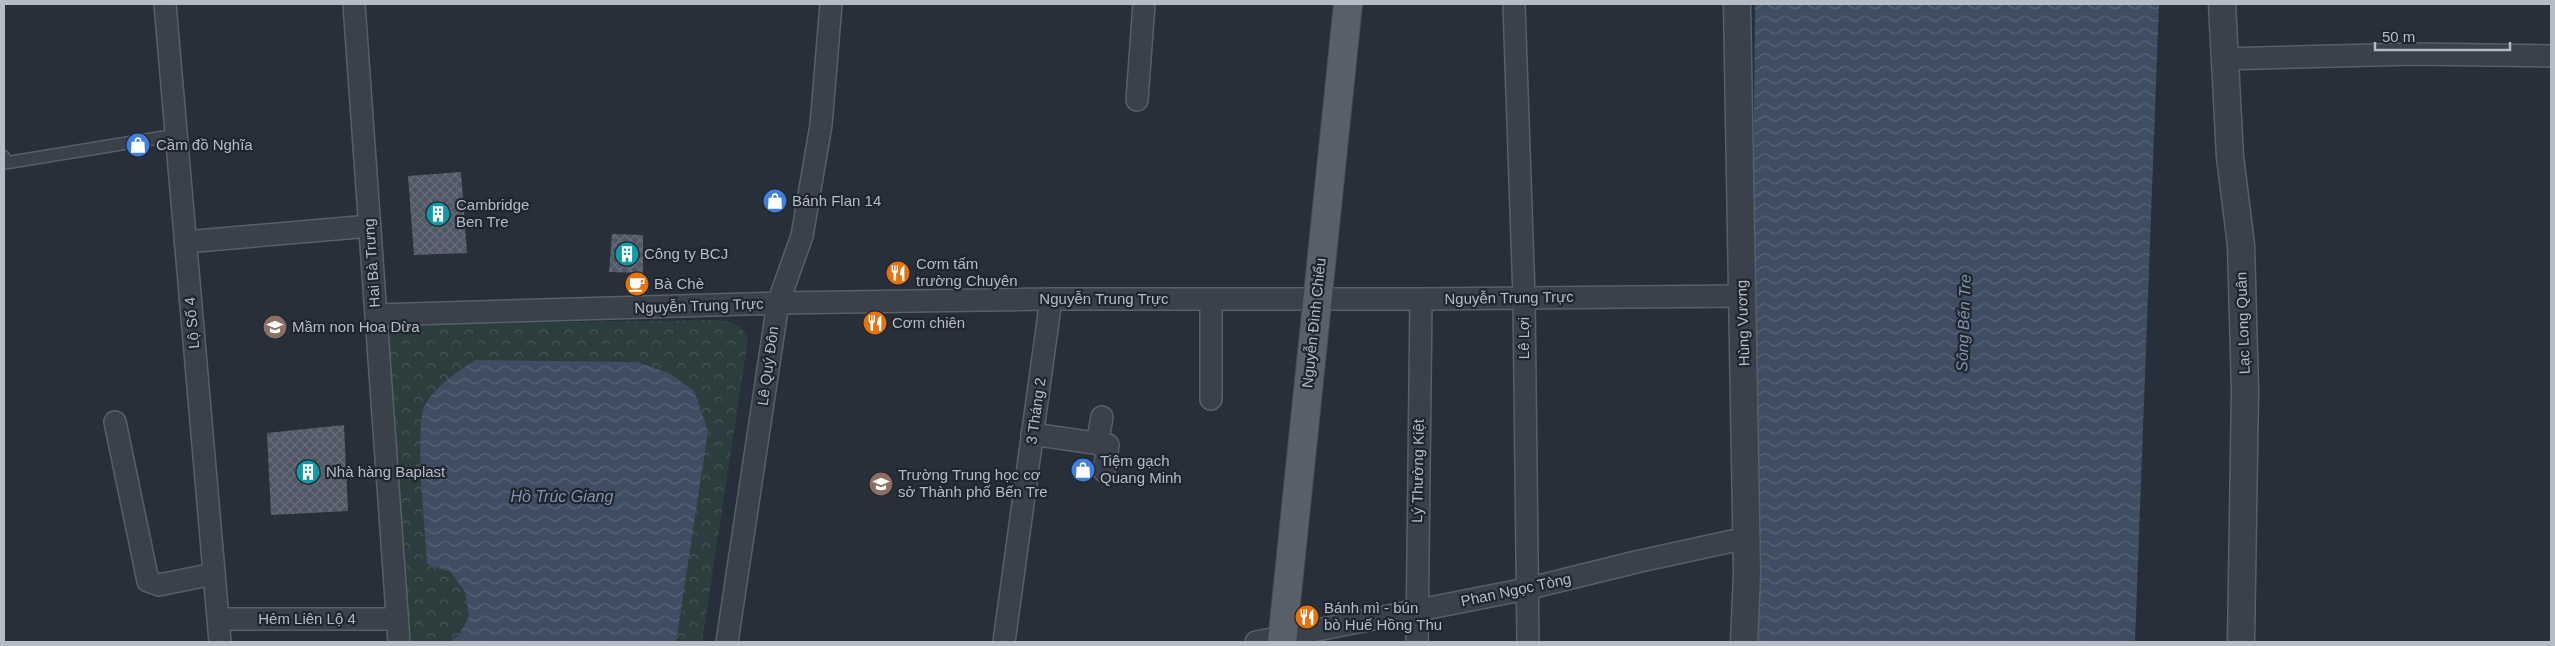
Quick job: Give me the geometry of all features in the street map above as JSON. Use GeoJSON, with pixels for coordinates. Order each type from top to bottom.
{"type":"FeatureCollection","features":[{"type":"Feature","properties":{"kind":"main road","name":"Nguyễn Đình Chiểu"},"geometry":{"type":"LineString","coordinates":[[1282,639],[1348,4]]}},
{"type":"Feature","properties":{"kind":"street","name":"Lộ Số 4"},"geometry":{"type":"LineString","coordinates":[[165,4],[220,642]]}},
{"type":"Feature","properties":{"kind":"street","name":"Hai Bà Trưng"},"geometry":{"type":"LineString","coordinates":[[354,4],[399,642]]}},
{"type":"Feature","properties":{"kind":"street","name":"Lê Quý Đôn"},"geometry":{"type":"LineString","coordinates":[[727,642],[778,304],[802,236],[821,125],[831,4]]}},
{"type":"Feature","properties":{"kind":"street"},"geometry":{"type":"LineString","coordinates":[[1137,100],[1144,4]]}},
{"type":"Feature","properties":{"kind":"street","name":"Lê Lợi"},"geometry":{"type":"LineString","coordinates":[[1514,4],[1524,297],[1528,642]]}},
{"type":"Feature","properties":{"kind":"street","name":"Hùng Vương"},"geometry":{"type":"LineString","coordinates":[[1737,4],[1747,574],[1744,642]]}},
{"type":"Feature","properties":{"kind":"street","name":"Lạc Long Quân"},"geometry":{"type":"LineString","coordinates":[[2222,4],[2230,157],[2241,246],[2245,371],[2241,642]]}},
{"type":"Feature","properties":{"kind":"street"},"geometry":{"type":"LineString","coordinates":[[2224,59],[2414,54],[2551,56]]}},
{"type":"Feature","properties":{"kind":"street"},"geometry":{"type":"LineString","coordinates":[[185,242],[370,226]]}},
{"type":"Feature","properties":{"kind":"street","name":"Nguyễn Trung Trực"},"geometry":{"type":"LineString","coordinates":[[376,315],[1051,299],[1421,299],[1742,296]]}},
{"type":"Feature","properties":{"kind":"street","name":"3 Tháng 2"},"geometry":{"type":"LineString","coordinates":[[1004,642],[1051,299]]}},
{"type":"Feature","properties":{"kind":"street"},"geometry":{"type":"LineString","coordinates":[[1210,399],[1211,299]]}},
{"type":"Feature","properties":{"kind":"street","name":"Lý Thường Kiệt"},"geometry":{"type":"LineString","coordinates":[[1417,642],[1421,299]]}},
{"type":"Feature","properties":{"kind":"street"},"geometry":{"type":"LineString","coordinates":[[1097,444],[1102,417]]}},
{"type":"Feature","properties":{"kind":"street"},"geometry":{"type":"LineString","coordinates":[[115,422],[148,581],[159,585],[213,574]]}},
{"type":"Feature","properties":{"kind":"street"},"geometry":{"type":"LineString","coordinates":[[1032,434],[1108,445],[1104,471]]}},
{"type":"Feature","properties":{"kind":"street","name":"Phan Ngọc Tòng"},"geometry":{"type":"LineString","coordinates":[[1256,642],[1282,639],[1526,589],[1746,538]]}},
{"type":"Feature","properties":{"kind":"street","name":"Hẻm Liên Lộ 4"},"geometry":{"type":"LineString","coordinates":[[218,619],[397,619]]}},
{"type":"Feature","properties":{"kind":"lane"},"geometry":{"type":"LineString","coordinates":[[4,157],[5,163],[176,135]]}},
{"type":"Feature","properties":{"kind":"green space","name":"Hồ Trúc Giang"},"geometry":{"type":"Polygon","coordinates":[[[719,320],[736,325],[746,334],[748,339],[702,642],[408,642],[386,339],[396,330],[423,324],[719,320]]]}},
{"type":"Feature","properties":{"kind":"water","name":"Sông Bến Tre"},"geometry":{"type":"Polygon","coordinates":[[[1755,4],[2159,4],[2135,642],[1749,642],[1755,4]]]}},
{"type":"Feature","properties":{"kind":"water","name":"Hồ Trúc Giang"},"geometry":{"type":"Polygon","coordinates":[[[475,360],[637,362],[669,373],[694,391],[708,431],[676,642],[449,642],[459,635],[469,617],[465,592],[451,572],[427,564],[420,455],[422,414],[426,403],[436,390],[475,360]]]}},
{"type":"Feature","properties":{"kind":"building","name":"Cambridge Ben Tre"},"geometry":{"type":"Polygon","coordinates":[[[461,172],[467,253],[414,255],[408,176],[461,172]]]}},
{"type":"Feature","properties":{"kind":"building","name":"Công ty BCJ"},"geometry":{"type":"Polygon","coordinates":[[[612,234],[643,235],[643,273],[609,272],[612,234]]]}},
{"type":"Feature","properties":{"kind":"building","name":"Nhà hàng Baplast"},"geometry":{"type":"Polygon","coordinates":[[[344,425],[348,511],[271,515],[267,433],[344,425]]]}},
{"type":"Feature","properties":{"kind":"place","name":"Cầm đồ Nghĩa"},"geometry":{"type":"Point","coordinates":[138,145]}},
{"type":"Feature","properties":{"kind":"place","name":"Bánh Flan 14"},"geometry":{"type":"Point","coordinates":[775,201]}},
{"type":"Feature","properties":{"kind":"place","name":"Cambridge Ben Tre"},"geometry":{"type":"Point","coordinates":[438,214]}},
{"type":"Feature","properties":{"kind":"place","name":"Công ty BCJ"},"geometry":{"type":"Point","coordinates":[627,254]}},
{"type":"Feature","properties":{"kind":"place","name":"Cơm tấm trường Chuyên"},"geometry":{"type":"Point","coordinates":[898,273]}},
{"type":"Feature","properties":{"kind":"place","name":"Bà Chè"},"geometry":{"type":"Point","coordinates":[637,284]}},
{"type":"Feature","properties":{"kind":"place","name":"Cơm chiên"},"geometry":{"type":"Point","coordinates":[875,323]}},
{"type":"Feature","properties":{"kind":"place","name":"Mầm non Hoa Dừa"},"geometry":{"type":"Point","coordinates":[275,327]}},
{"type":"Feature","properties":{"kind":"place","name":"Tiệm gạch Quang Minh"},"geometry":{"type":"Point","coordinates":[1083,470]}},
{"type":"Feature","properties":{"kind":"place","name":"Nhà hàng Baplast"},"geometry":{"type":"Point","coordinates":[308,472]}},
{"type":"Feature","properties":{"kind":"place","name":"Trường Trung học cơ sở Thành phố Bến Tre"},"geometry":{"type":"Point","coordinates":[881,484]}},
{"type":"Feature","properties":{"kind":"place","name":"Bánh mì - bún bò Huế Hồng Thu"},"geometry":{"type":"Point","coordinates":[1307,617]}}]}
